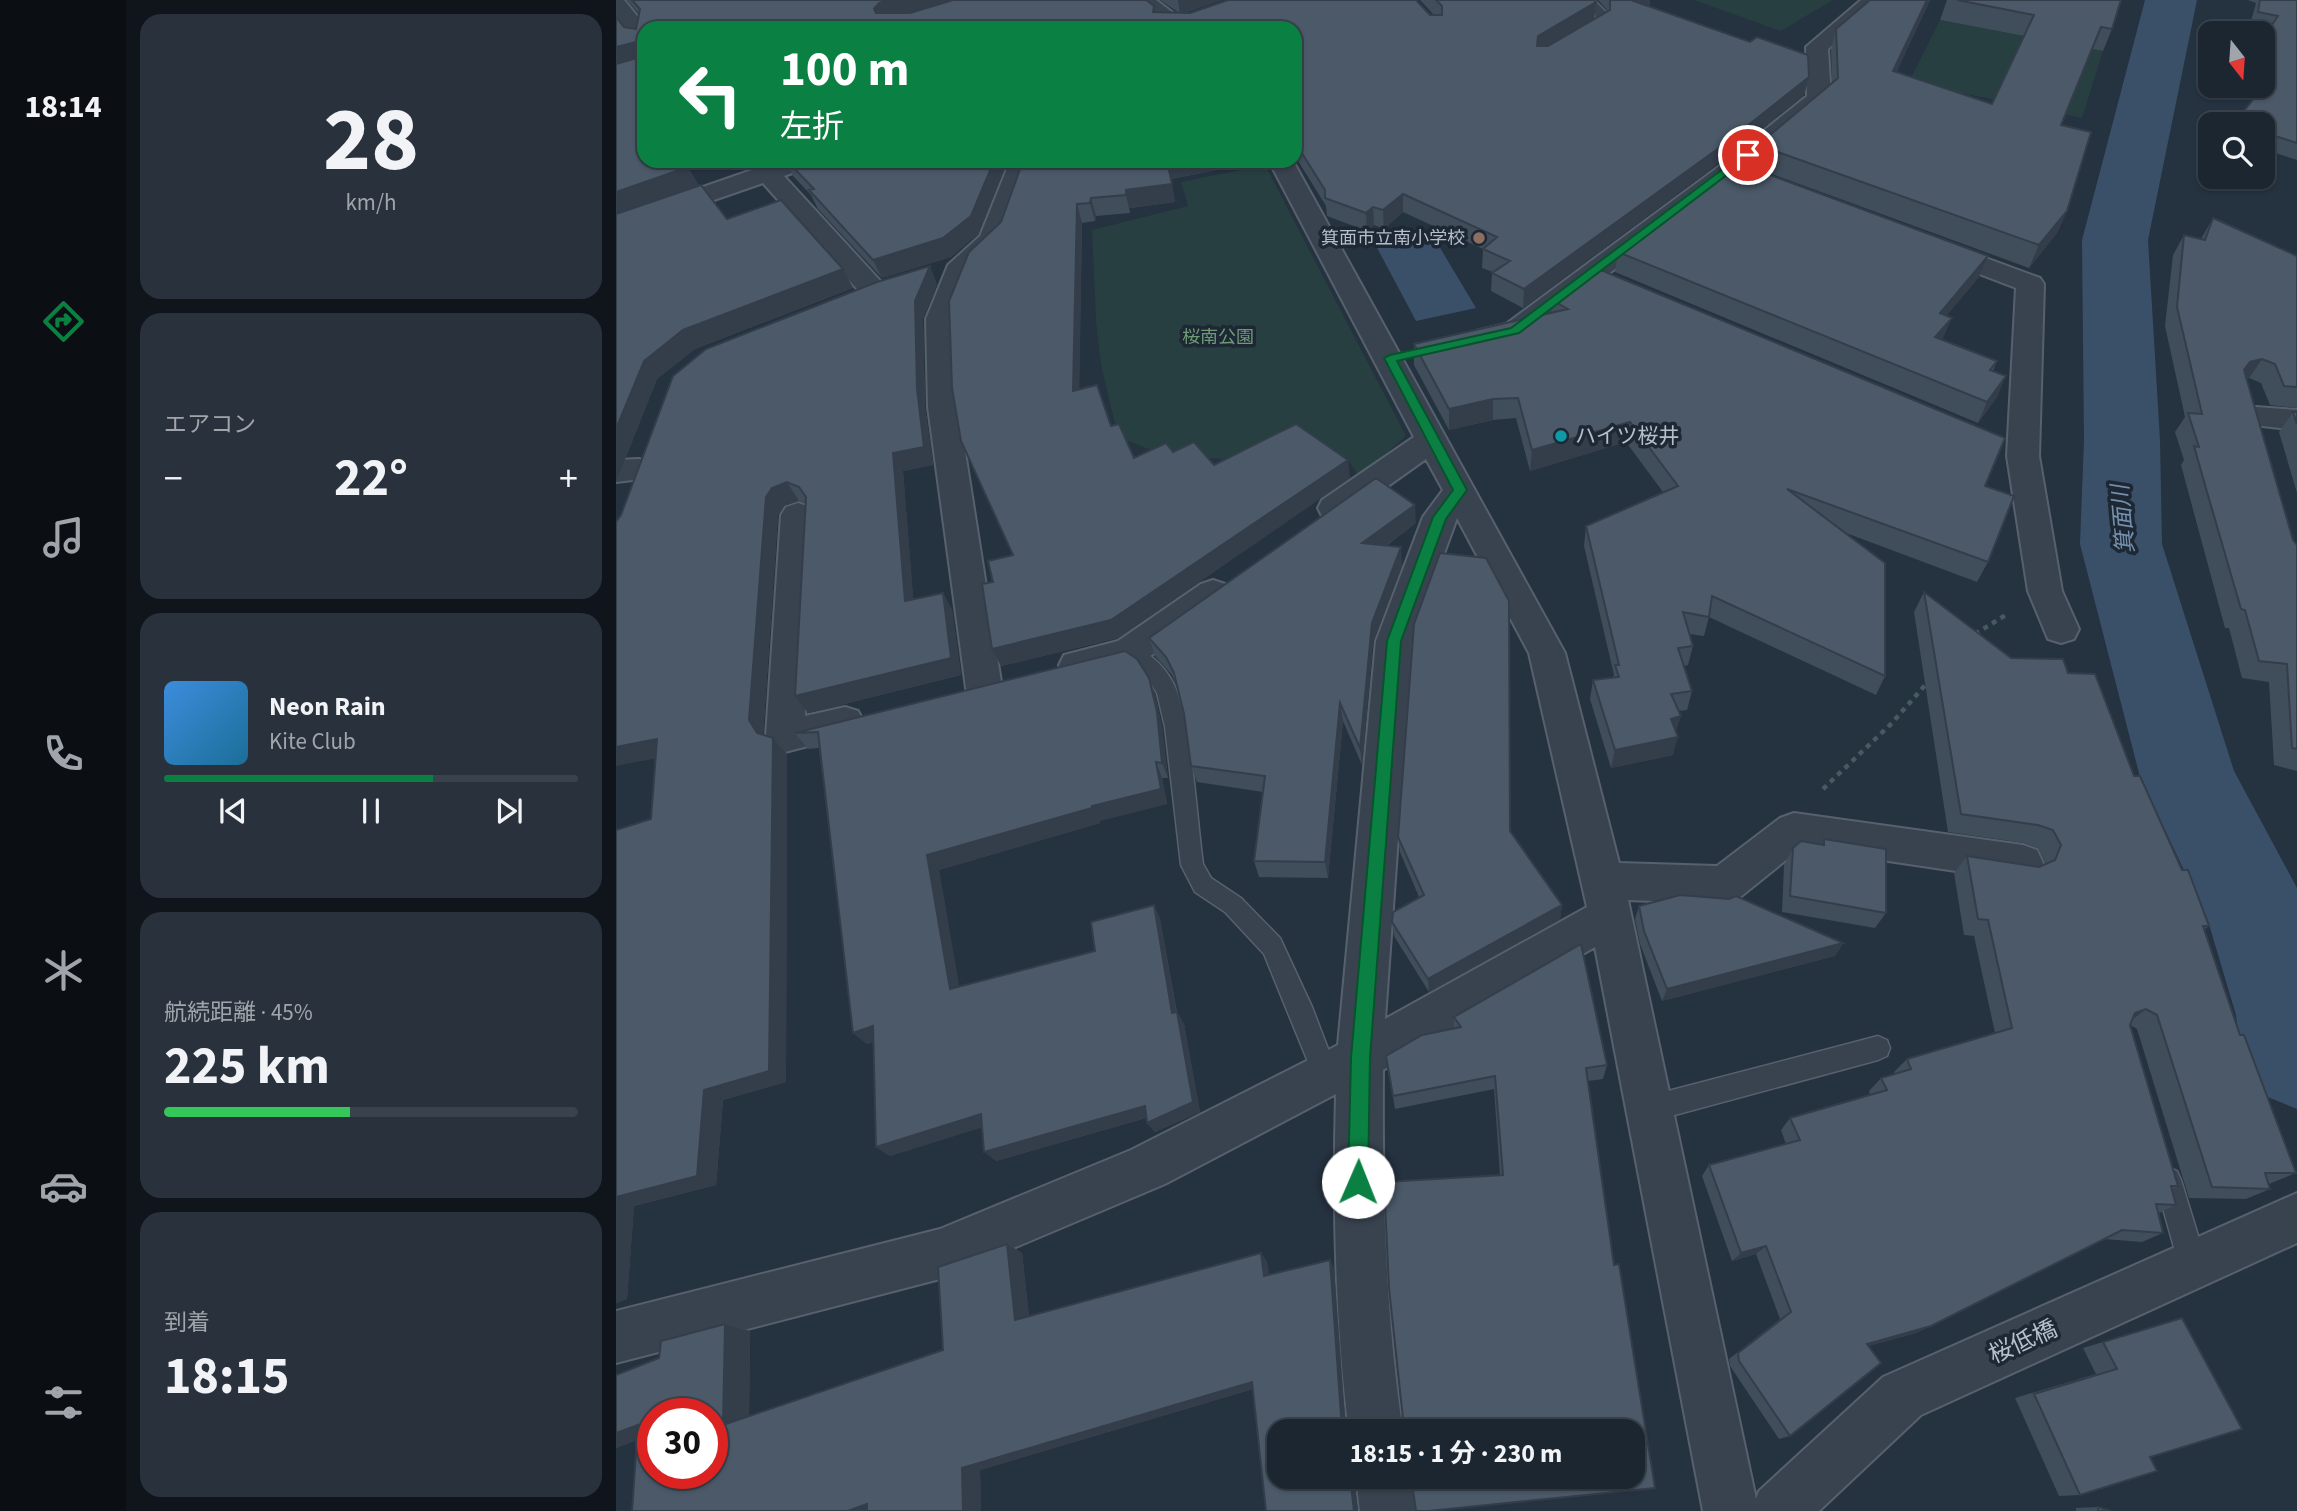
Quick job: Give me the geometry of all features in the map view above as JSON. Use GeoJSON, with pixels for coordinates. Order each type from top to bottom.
{"type":"FeatureCollection","features":[{"type":"Feature","properties":{"kind":"street"},"geometry":{"type":"LineString","coordinates":[[1142,0],[1168,21]]}},
{"type":"Feature","properties":{"kind":"street"},"geometry":{"type":"LineString","coordinates":[[1465,342],[1515,331],[1602,281],[1743,175],[1819,98],[1817,47],[1874,0]]}},
{"type":"Feature","properties":{"kind":"street"},"geometry":{"type":"LineString","coordinates":[[616,5],[637,30]]}},
{"type":"Feature","properties":{"kind":"street"},"geometry":{"type":"LineString","coordinates":[[1192,21],[1202,17]]}},
{"type":"Feature","properties":{"kind":"street"},"geometry":{"type":"LineString","coordinates":[[616,226],[761,168]]}},
{"type":"Feature","properties":{"kind":"street"},"geometry":{"type":"LineString","coordinates":[[764,168],[887,289],[962,265],[992,240],[1019,168]]}},
{"type":"Feature","properties":{"kind":"street"},"geometry":{"type":"LineString","coordinates":[[1285,168],[1402,356],[1433,439],[1547,653],[1607,898],[1731,1511]]}},
{"type":"Feature","properties":{"kind":"street"},"geometry":{"type":"LineString","coordinates":[[1913,239],[2030,284],[2010,451],[2045,591],[2061,629]]}},
{"type":"Feature","properties":{"kind":"street"},"geometry":{"type":"LineString","coordinates":[[962,265],[940,319],[939,348],[943,407],[984,688]]}},
{"type":"Feature","properties":{"kind":"street"},"geometry":{"type":"LineString","coordinates":[[2256,417],[2297,420]]}},
{"type":"Feature","properties":{"kind":"street"},"geometry":{"type":"LineString","coordinates":[[1309,526],[1433,439]]}},
{"type":"Feature","properties":{"kind":"street"},"geometry":{"type":"LineString","coordinates":[[1374,1419],[1358,1182],[1343,1066],[1394,641],[1440,517],[1460,490]]}},
{"type":"Feature","properties":{"kind":"street"},"geometry":{"type":"LineString","coordinates":[[798,515],[785,736],[878,714]]}},
{"type":"Feature","properties":{"kind":"street"},"geometry":{"type":"LineString","coordinates":[[1050,672],[1129,652],[1241,573]]}},
{"type":"Feature","properties":{"kind":"street"},"geometry":{"type":"LineString","coordinates":[[616,1337],[940,1254],[1148,1167],[1343,1066],[1607,898],[1724,885],[1794,830],[2023,863]]}},
{"type":"Feature","properties":{"kind":"street","name":"桜低橋"},"geometry":{"type":"LineString","coordinates":[[1779,1511],[1902,1396],[2280,1226]]}},
{"type":"Feature","properties":{"kind":"street"},"geometry":{"type":"LineString","coordinates":[[1385,1489],[1388,1511]]}},
{"type":"Feature","properties":{"kind":"lane"},"geometry":{"type":"LineString","coordinates":[[1572,40],[1603,22],[1601,13],[1587,0]]}},
{"type":"Feature","properties":{"kind":"lane"},"geometry":{"type":"LineString","coordinates":[[1129,652],[1152,668],[1167,691],[1175,727],[1192,865],[1203,886],[1233,905],[1272,946],[1343,1066]]}},
{"type":"Feature","properties":{"kind":"lane"},"geometry":{"type":"LineString","coordinates":[[1649,1110],[1878,1048]]}},
{"type":"Feature","properties":{"kind":"lane"},"geometry":{"type":"LineString","coordinates":[[2162,1158],[2193,1265]]}},
{"type":"Feature","properties":{"kind":"path"},"geometry":{"type":"LineString","coordinates":[[1964,641],[2045,591]]}},
{"type":"Feature","properties":{"kind":"path"},"geometry":{"type":"LineString","coordinates":[[1794,830],[1827,782],[1892,723],[1928,682]]}},
{"type":"Feature","properties":{"kind":"green space"},"geometry":{"type":"Polygon","coordinates":[[[1694,0],[1833,0],[1781,31],[1694,0]]]}},
{"type":"Feature","properties":{"kind":"green space"},"geometry":{"type":"Polygon","coordinates":[[[1940,20],[2103,51],[2082,118],[1909,82],[1940,20]]]}},
{"type":"Feature","properties":{"kind":"green space","name":"桜南公園"},"geometry":{"type":"Polygon","coordinates":[[[1250,168],[1267,168],[1406,436],[1359,477],[1346,457],[1282,463],[1164,455],[1118,437],[1101,365],[1092,230],[1188,206],[1181,182],[1250,168]]]}},
{"type":"Feature","properties":{"kind":"water"},"geometry":{"type":"Polygon","coordinates":[[[1430,231],[1476,308],[1416,321],[1374,242],[1430,231]]]}},
{"type":"Feature","properties":{"kind":"building","name":"箕面市立南小学校"},"geometry":{"type":"Polygon","coordinates":[[[632,0],[888,0],[879,3],[874,9],[876,13],[910,13],[953,0],[1146,0],[1154,6],[1153,12],[1190,13],[1228,0],[1416,0],[1430,15],[1442,15],[1442,6],[1436,0],[1596,2],[1538,36],[1537,46],[1548,46],[1610,10],[1610,0],[1631,0],[1750,42],[1757,37],[1808,55],[1809,77],[1723,145],[1524,289],[1492,273],[1510,261],[1483,249],[1497,237],[1403,194],[1383,210],[1373,207],[1366,213],[1325,198],[1325,190],[1302,153],[1302,21],[638,21],[640,9],[632,0]]]}},
{"type":"Feature","properties":{"kind":"building"},"geometry":{"type":"Polygon","coordinates":[[[1870,0],[1927,0],[1893,71],[1992,104],[2034,15],[1957,0],[2121,0],[2112,29],[2101,27],[2061,125],[2091,132],[2067,211],[2039,245],[1758,145],[1838,78],[1836,29],[1870,0]]]}},
{"type":"Feature","properties":{"kind":"building"},"geometry":{"type":"Polygon","coordinates":[[[2260,0],[2297,0],[2297,143],[2275,136],[2275,112],[2243,112],[2254,98],[2275,98],[2275,21],[2278,16],[2258,12],[2260,0]]]}},
{"type":"Feature","properties":{"kind":"building","name":"箕面市立南小学校"},"geometry":{"type":"Polygon","coordinates":[[[616,17],[624,27],[636,29],[637,24],[637,58],[636,42],[616,47],[616,17]]]}},
{"type":"Feature","properties":{"kind":"building","name":"箕面市立南小学校"},"geometry":{"type":"Polygon","coordinates":[[[637,58],[637,168],[685,168],[616,192],[616,64],[637,58]]]}},
{"type":"Feature","properties":{"kind":"building"},"geometry":{"type":"Polygon","coordinates":[[[1738,163],[1988,256],[1940,313],[1952,318],[1935,337],[1997,361],[1990,370],[2006,376],[1987,402],[1618,252],[1738,163]]]}},
{"type":"Feature","properties":{"kind":"building"},"geometry":{"type":"Polygon","coordinates":[[[794,168],[991,168],[971,216],[943,238],[873,260],[809,190],[814,189],[794,168]]]}},
{"type":"Feature","properties":{"kind":"building"},"geometry":{"type":"Polygon","coordinates":[[[1020,168],[1169,168],[1172,184],[1126,190],[1126,195],[1091,198],[1090,203],[1077,204],[1073,391],[1097,385],[1111,426],[1119,424],[1134,458],[1166,443],[1173,452],[1194,442],[1214,465],[1296,424],[1348,460],[1111,620],[992,649],[982,584],[993,582],[988,561],[1013,555],[961,441],[952,388],[949,301],[969,252],[1001,222],[1020,168]]]}},
{"type":"Feature","properties":{"kind":"building"},"geometry":{"type":"Polygon","coordinates":[[[701,185],[727,219],[781,200],[843,269],[683,330],[644,361],[616,429],[616,214],[701,185]]]}},
{"type":"Feature","properties":{"kind":"building"},"geometry":{"type":"Polygon","coordinates":[[[2213,218],[2297,256],[2297,387],[2284,386],[2275,364],[2262,359],[2250,362],[2244,370],[2293,540],[2297,545],[2297,749],[2292,748],[2287,664],[2259,661],[2207,492],[2194,446],[2199,447],[2188,413],[2202,414],[2177,307],[2184,235],[2205,240],[2213,218]]]}},
{"type":"Feature","properties":{"kind":"building"},"geometry":{"type":"Polygon","coordinates":[[[930,266],[915,301],[917,389],[924,447],[893,453],[905,601],[943,593],[951,658],[795,696],[806,497],[799,487],[787,482],[772,488],[766,497],[749,720],[757,733],[773,738],[769,1071],[704,1090],[697,1176],[616,1197],[616,830],[651,819],[657,739],[616,747],[616,522],[621,515],[673,376],[706,349],[877,282],[930,266]]]}},
{"type":"Feature","properties":{"kind":"building"},"geometry":{"type":"Polygon","coordinates":[[[1596,268],[2005,438],[1985,486],[2014,496],[1988,562],[1787,489],[1885,563],[1885,676],[1712,596],[1709,617],[1683,612],[1693,646],[1678,648],[1692,691],[1671,694],[1681,716],[1671,719],[1678,737],[1615,750],[1593,680],[1619,677],[1615,665],[1619,665],[1586,526],[1678,486],[1630,422],[1532,450],[1518,398],[1493,399],[1449,409],[1414,344],[1568,309],[1552,300],[1596,268]]]}},
{"type":"Feature","properties":{"kind":"building"},"geometry":{"type":"Polygon","coordinates":[[[1376,478],[1415,505],[1362,543],[1401,547],[1372,623],[1360,748],[1340,703],[1325,862],[1254,861],[1265,776],[1191,766],[1184,714],[1174,673],[1166,657],[1149,638],[1376,478]]]}},
{"type":"Feature","properties":{"kind":"building"},"geometry":{"type":"Polygon","coordinates":[[[1440,553],[1486,558],[1509,601],[1510,831],[1562,905],[1428,979],[1392,922],[1393,912],[1424,895],[1398,837],[1414,624],[1440,553]]]}},
{"type":"Feature","properties":{"kind":"building"},"geometry":{"type":"Polygon","coordinates":[[[1924,592],[2011,658],[2063,659],[2068,673],[2095,674],[2134,776],[2140,776],[2182,870],[2188,870],[2209,926],[2203,926],[2240,1035],[2244,1035],[2296,1173],[2265,1173],[2270,1189],[2212,1187],[2157,1015],[2146,1009],[2135,1013],[2130,1025],[2178,1186],[2171,1186],[2176,1205],[2156,1204],[2163,1233],[2122,1230],[1931,1326],[1867,1344],[1881,1363],[1790,1436],[1739,1361],[1738,1353],[1791,1312],[1766,1246],[1741,1253],[1709,1165],[1800,1140],[1790,1118],[1887,1090],[1881,1078],[1911,1069],[1907,1059],[2012,1028],[1988,920],[1978,919],[1967,856],[2039,867],[2055,860],[2061,845],[2053,830],[2038,825],[1961,814],[1924,592]]]}},
{"type":"Feature","properties":{"kind":"building"},"geometry":{"type":"Polygon","coordinates":[[[1125,651],[1137,659],[1149,678],[1157,712],[1162,763],[1156,762],[1161,789],[1092,806],[927,855],[950,989],[1095,951],[1091,922],[1154,905],[1172,1013],[1177,1012],[1193,1102],[1147,1123],[1145,1106],[984,1152],[981,1114],[876,1147],[873,1026],[853,1033],[818,732],[795,733],[1125,651]]]}},
{"type":"Feature","properties":{"kind":"building"},"geometry":{"type":"Polygon","coordinates":[[[1824,839],[1886,849],[1886,913],[1790,896],[1793,848],[1801,841],[1824,845],[1824,839]]]}},
{"type":"Feature","properties":{"kind":"building"},"geometry":{"type":"Polygon","coordinates":[[[1680,895],[1729,899],[1736,896],[1843,943],[1667,989],[1644,931],[1639,906],[1680,895]]]}},
{"type":"Feature","properties":{"kind":"building"},"geometry":{"type":"Polygon","coordinates":[[[1581,944],[1607,1065],[1586,1068],[1614,1265],[1619,1264],[1644,1419],[1403,1419],[1389,1288],[1384,1182],[1503,1175],[1495,1076],[1393,1096],[1386,1056],[1422,1035],[1461,1027],[1454,1017],[1581,944]]]}},
{"type":"Feature","properties":{"kind":"building"},"geometry":{"type":"Polygon","coordinates":[[[1007,1244],[1015,1320],[1261,1253],[1264,1276],[1330,1260],[1341,1419],[1267,1419],[1267,1489],[1351,1489],[1354,1511],[1266,1511],[1252,1382],[962,1468],[963,1511],[867,1511],[867,1504],[848,1511],[632,1511],[637,1439],[637,1489],[728,1489],[728,1423],[943,1350],[938,1267],[1007,1244]]]}},
{"type":"Feature","properties":{"kind":"building"},"geometry":{"type":"Polygon","coordinates":[[[2182,1318],[2242,1429],[2150,1457],[2157,1471],[2080,1495],[2034,1394],[2117,1369],[2103,1342],[2182,1318]]]}},
{"type":"Feature","properties":{"kind":"building"},"geometry":{"type":"Polygon","coordinates":[[[725,1324],[724,1398],[637,1398],[637,1425],[616,1433],[616,1375],[659,1358],[661,1341],[725,1324]]]}},
{"type":"Feature","properties":{"kind":"building"},"geometry":{"type":"Polygon","coordinates":[[[1645,1426],[1655,1488],[1429,1511],[1416,1511],[1413,1489],[1645,1489],[1645,1426]]]}},
{"type":"Feature","properties":{"kind":"waterway","name":"箕面川"},"geometry":{"type":"LineString","coordinates":[[2171,0],[2115,240],[2122,440],[2121,544],[2188,777],[2259,918],[2291,1015],[2297,1055]]}},
{"type":"Feature","properties":{"kind":"place","name":"箕面市立南小学校"},"geometry":{"type":"Point","coordinates":[1479,238]}},
{"type":"Feature","properties":{"kind":"place","name":"ハイツ桜井"},"geometry":{"type":"Point","coordinates":[1561,436]}},
{"type":"Feature","properties":{"kind":"route"},"geometry":{"type":"LineString","coordinates":[[1358,1182],[1360,1058],[1394,641],[1440,517],[1460,490],[1390,358],[1515,331],[1748,155]]}}]}
